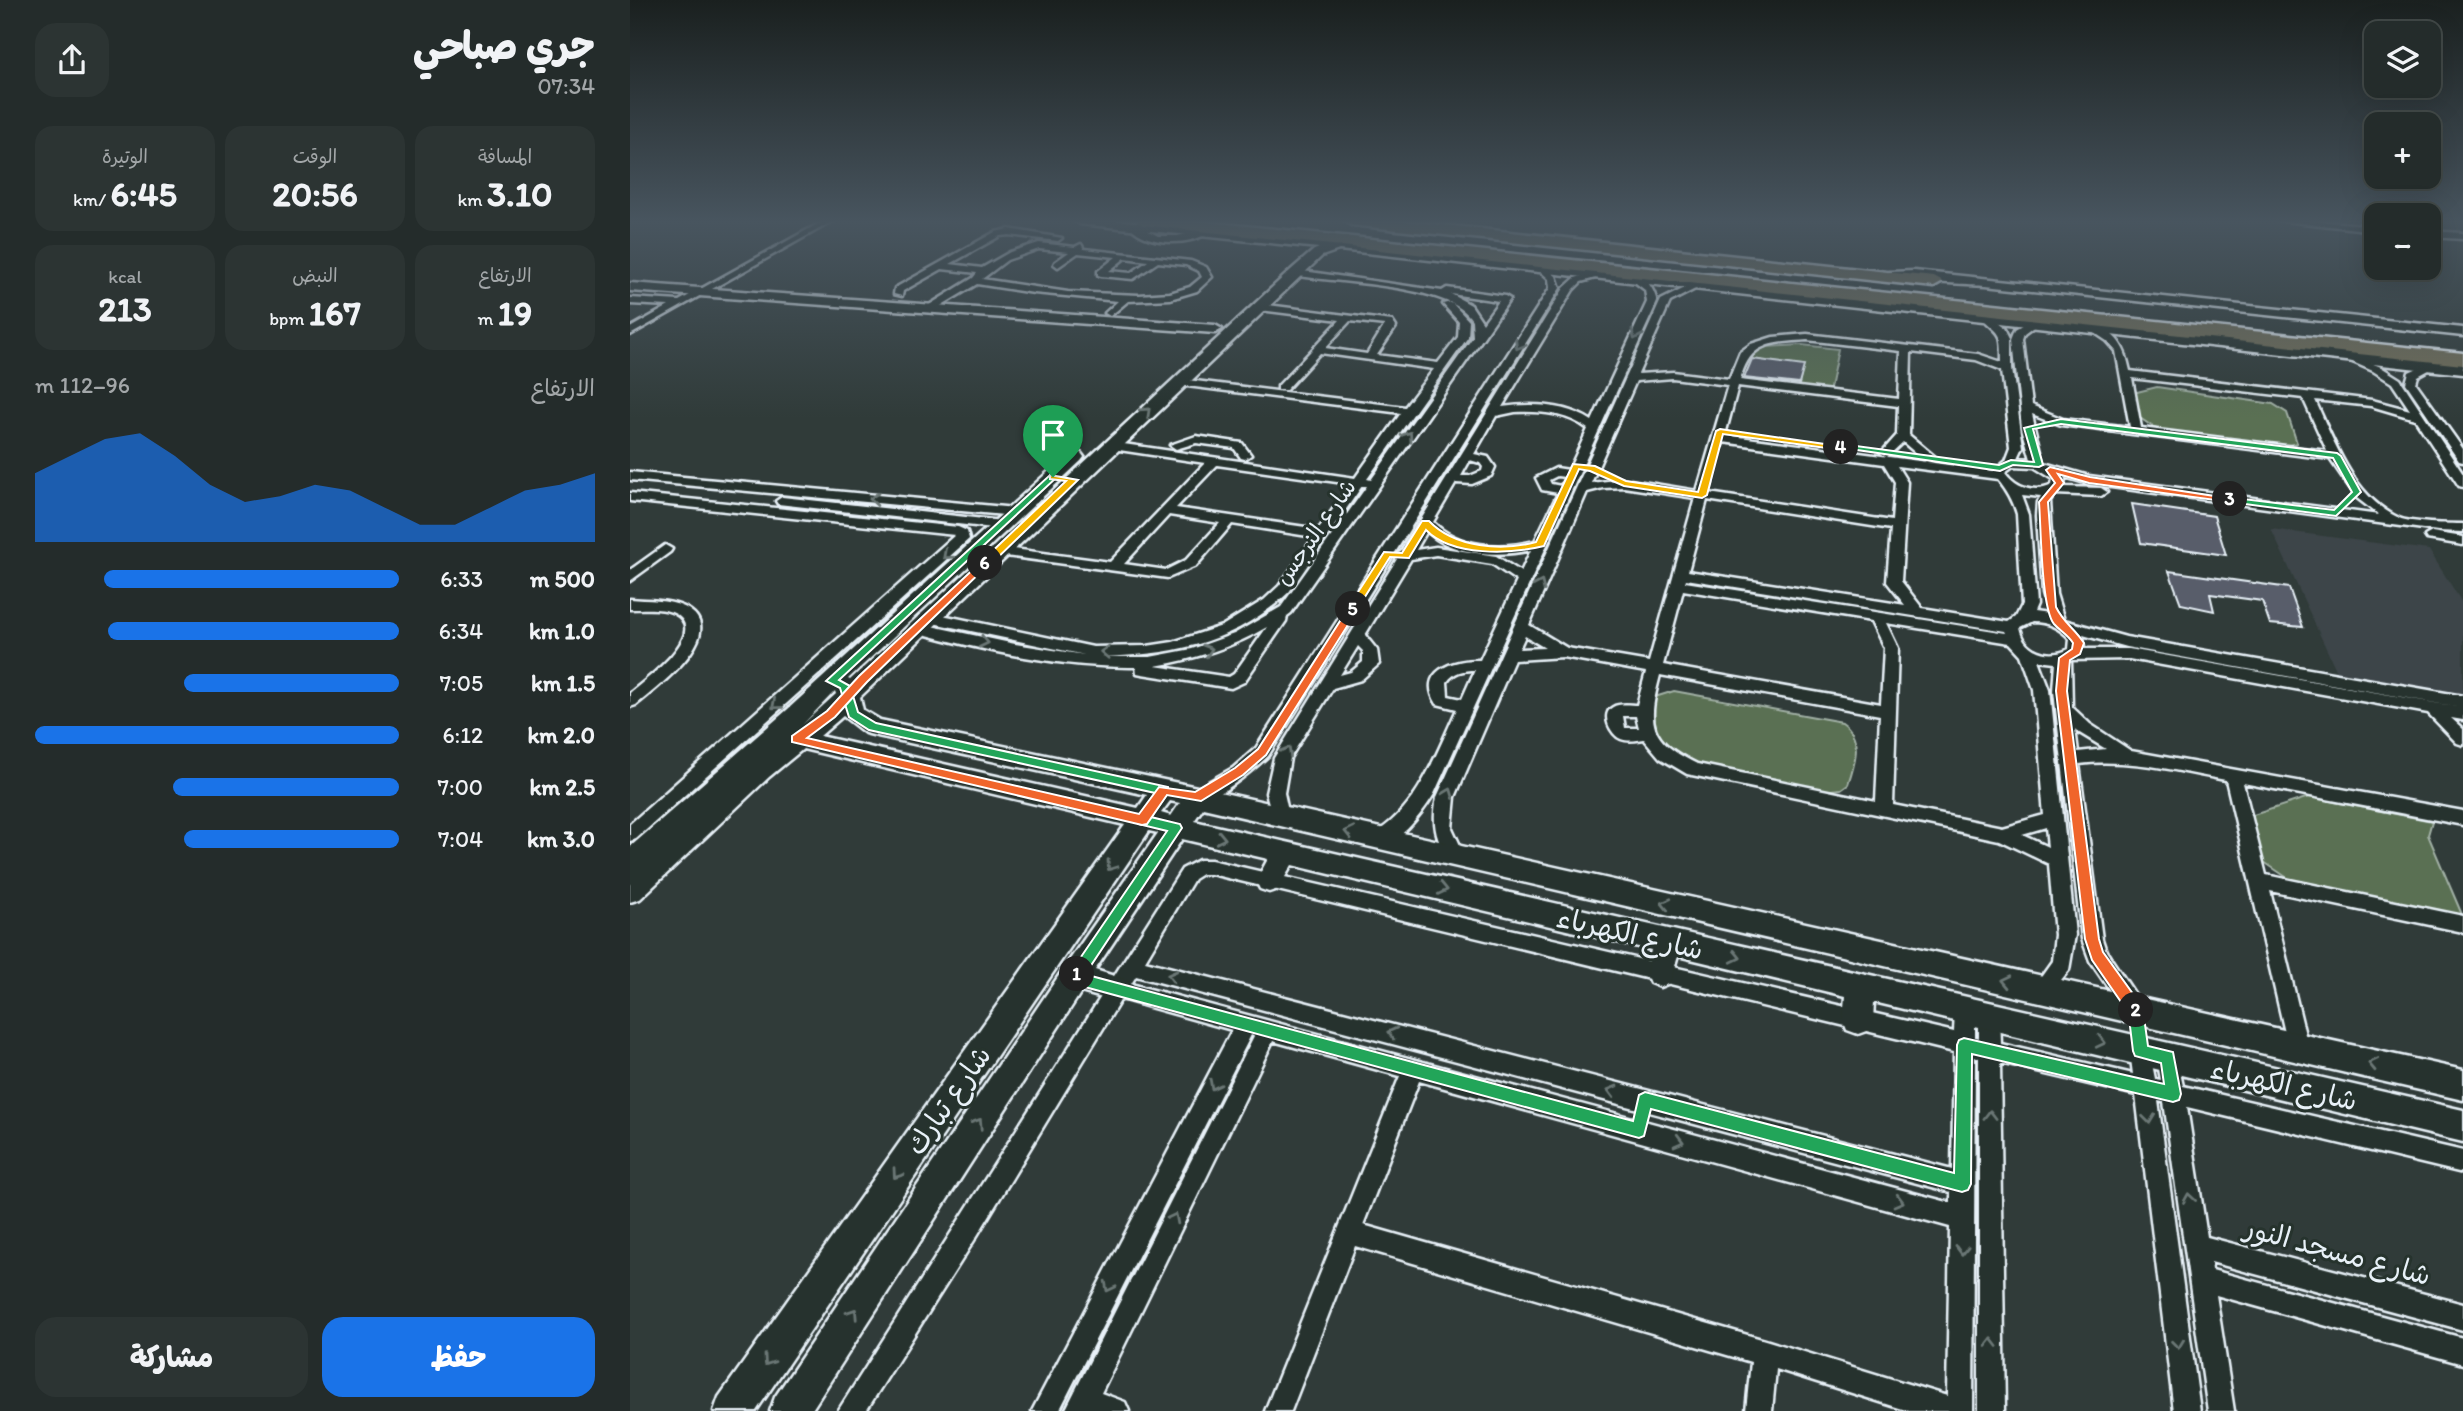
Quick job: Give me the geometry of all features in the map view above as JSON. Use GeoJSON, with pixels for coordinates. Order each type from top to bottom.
{"type":"FeatureCollection","features":[{"type":"Feature","properties":{"kind":"highway"},"geometry":{"type":"LineString","coordinates":[[1741,286],[2463,359]]}},
{"type":"Feature","properties":{"kind":"highway"},"geometry":{"type":"LineString","coordinates":[[1977,286],[2463,341]]}},
{"type":"Feature","properties":{"kind":"street"},"geometry":{"type":"LineString","coordinates":[[630,332],[704,286]]}},
{"type":"Feature","properties":{"kind":"street"},"geometry":{"type":"LineString","coordinates":[[630,324],[706,286]]}},
{"type":"Feature","properties":{"kind":"street"},"geometry":{"type":"LineString","coordinates":[[899,294],[898,290],[905,286]]}},
{"type":"Feature","properties":{"kind":"street"},"geometry":{"type":"LineString","coordinates":[[929,309],[967,286]]}},
{"type":"Feature","properties":{"kind":"street"},"geometry":{"type":"LineString","coordinates":[[1009,286],[1151,300],[1175,297],[1199,286]]}},
{"type":"Feature","properties":{"kind":"street"},"geometry":{"type":"LineString","coordinates":[[630,863],[795,728],[821,723],[840,688],[924,596],[1210,334],[1269,286]]}},
{"type":"Feature","properties":{"kind":"street"},"geometry":{"type":"LineString","coordinates":[[840,688],[923,623],[1260,307],[1278,286]]}},
{"type":"Feature","properties":{"kind":"street","name":"شارع النرجس"},"geometry":{"type":"LineString","coordinates":[[923,623],[1087,663],[1119,665],[1150,663],[1211,650],[1256,630],[1286,610],[1370,479],[1411,407],[1464,337],[1465,329],[1460,314],[1444,301],[1394,286]]}},
{"type":"Feature","properties":{"kind":"street"},"geometry":{"type":"LineString","coordinates":[[1409,286],[1447,296],[1472,311],[1479,323],[1478,337]]}},
{"type":"Feature","properties":{"kind":"street"},"geometry":{"type":"LineString","coordinates":[[1197,797],[1239,772],[1262,752],[1555,286]]}},
{"type":"Feature","properties":{"kind":"street"},"geometry":{"type":"LineString","coordinates":[[1280,816],[1276,793],[1282,758],[1571,286]]}},
{"type":"Feature","properties":{"kind":"street"},"geometry":{"type":"LineString","coordinates":[[1456,856],[1446,844],[1442,828],[1444,805],[1631,378],[1632,360],[1653,299],[1647,286]]}},
{"type":"Feature","properties":{"kind":"street"},"geometry":{"type":"LineString","coordinates":[[1380,839],[1394,832],[1419,804],[1605,403],[1666,300],[1698,286]]}},
{"type":"Feature","properties":{"kind":"street"},"geometry":{"type":"LineString","coordinates":[[1710,286],[1848,297],[2463,369]]}},
{"type":"Feature","properties":{"kind":"street"},"geometry":{"type":"LineString","coordinates":[[2031,286],[2463,332]]}},
{"type":"Feature","properties":{"kind":"street"},"geometry":{"type":"LineString","coordinates":[[630,287],[683,298],[948,319],[986,317],[1210,334]]}},
{"type":"Feature","properties":{"kind":"street","name":"شارع النرجس"},"geometry":{"type":"LineString","coordinates":[[923,623],[1093,652],[1133,652],[1175,646],[1227,629],[1269,603],[1284,589],[1323,534],[1370,479],[1505,301],[1504,297],[1424,289]]}},
{"type":"Feature","properties":{"kind":"street"},"geometry":{"type":"LineString","coordinates":[[630,299],[683,298],[929,309],[961,311],[986,317]]}},
{"type":"Feature","properties":{"kind":"street"},"geometry":{"type":"LineString","coordinates":[[1110,313],[1126,298]]}},
{"type":"Feature","properties":{"kind":"street"},"geometry":{"type":"LineString","coordinates":[[1260,307],[1385,321],[1391,325],[1370,357]]}},
{"type":"Feature","properties":{"kind":"street"},"geometry":{"type":"LineString","coordinates":[[948,319],[958,316],[961,311]]}},
{"type":"Feature","properties":{"kind":"street"},"geometry":{"type":"LineString","coordinates":[[1984,315],[2003,330],[2007,338],[2007,368],[2017,442],[2006,473],[2023,514],[2029,598],[2017,628],[2042,690],[2058,860],[2065,950],[2062,964],[2042,989],[2048,1030]]}},
{"type":"Feature","properties":{"kind":"street"},"geometry":{"type":"LineString","coordinates":[[1282,388],[1348,317]]}},
{"type":"Feature","properties":{"kind":"street"},"geometry":{"type":"LineString","coordinates":[[2036,321],[2019,334],[2028,428],[2045,467],[2060,483],[2044,502],[2043,515],[2049,594],[2061,624],[2074,634],[2078,643],[2069,656],[2062,691],[2092,939],[2097,955],[2136,1011],[2173,1094],[2221,1411]]}},
{"type":"Feature","properties":{"kind":"street"},"geometry":{"type":"LineString","coordinates":[[2093,327],[2111,339],[2121,350]]}},
{"type":"Feature","properties":{"kind":"street"},"geometry":{"type":"LineString","coordinates":[[2134,332],[2123,340],[2121,350],[2136,431]]}},
{"type":"Feature","properties":{"kind":"street"},"geometry":{"type":"LineString","coordinates":[[2007,351],[1978,356],[1814,337],[1773,341],[1744,354],[1733,382],[1643,710],[1648,733],[1665,754],[1693,770],[2002,834],[2058,860]]}},
{"type":"Feature","properties":{"kind":"street"},"geometry":{"type":"LineString","coordinates":[[1887,457],[1903,436],[1906,348]]}},
{"type":"Feature","properties":{"kind":"street"},"geometry":{"type":"LineString","coordinates":[[1317,350],[1441,366]]}},
{"type":"Feature","properties":{"kind":"street"},"geometry":{"type":"LineString","coordinates":[[2342,355],[2385,373],[2396,381],[2463,483]]}},
{"type":"Feature","properties":{"kind":"street"},"geometry":{"type":"LineString","coordinates":[[1978,356],[2007,368]]}},
{"type":"Feature","properties":{"kind":"street"},"geometry":{"type":"LineString","coordinates":[[1632,360],[1673,375]]}},
{"type":"Feature","properties":{"kind":"street"},"geometry":{"type":"LineString","coordinates":[[2433,365],[2413,374],[2411,383],[2462,456]]}},
{"type":"Feature","properties":{"kind":"street"},"geometry":{"type":"LineString","coordinates":[[2125,374],[2372,403],[2420,417]]}},
{"type":"Feature","properties":{"kind":"street"},"geometry":{"type":"LineString","coordinates":[[1631,378],[1673,375],[1904,403]]}},
{"type":"Feature","properties":{"kind":"street"},"geometry":{"type":"LineString","coordinates":[[1182,379],[1282,388],[1411,407]]}},
{"type":"Feature","properties":{"kind":"street"},"geometry":{"type":"LineString","coordinates":[[1182,379],[1411,407]]}},
{"type":"Feature","properties":{"kind":"street"},"geometry":{"type":"LineString","coordinates":[[1508,389],[1512,396],[1524,401],[1587,407],[1605,403]]}},
{"type":"Feature","properties":{"kind":"street"},"geometry":{"type":"LineString","coordinates":[[2308,396],[2356,492],[2372,507],[2404,522]]}},
{"type":"Feature","properties":{"kind":"street"},"geometry":{"type":"LineString","coordinates":[[2372,403],[2407,397]]}},
{"type":"Feature","properties":{"kind":"street"},"geometry":{"type":"LineString","coordinates":[[1492,414],[1521,408],[1569,414],[1593,428]]}},
{"type":"Feature","properties":{"kind":"street"},"geometry":{"type":"LineString","coordinates":[[2026,408],[2061,422],[2337,456]]}},
{"type":"Feature","properties":{"kind":"street"},"geometry":{"type":"LineString","coordinates":[[2028,428],[2061,422]]}},
{"type":"Feature","properties":{"kind":"street"},"geometry":{"type":"LineString","coordinates":[[2446,433],[2463,439]]}},
{"type":"Feature","properties":{"kind":"street"},"geometry":{"type":"LineString","coordinates":[[1719,435],[2006,473],[2045,467],[2089,480],[2463,528]]}},
{"type":"Feature","properties":{"kind":"street"},"geometry":{"type":"LineString","coordinates":[[1903,436],[1926,462]]}},
{"type":"Feature","properties":{"kind":"street"},"geometry":{"type":"LineString","coordinates":[[1115,441],[1176,445],[1370,479]]}},
{"type":"Feature","properties":{"kind":"street"},"geometry":{"type":"LineString","coordinates":[[1115,441],[1215,460],[1370,479]]}},
{"type":"Feature","properties":{"kind":"street"},"geometry":{"type":"LineString","coordinates":[[1453,479],[1472,480],[1488,472],[1487,462],[1466,456]]}},
{"type":"Feature","properties":{"kind":"street"},"geometry":{"type":"LineString","coordinates":[[1872,610],[1894,582],[1901,482],[1887,457]]}},
{"type":"Feature","properties":{"kind":"street"},"geometry":{"type":"LineString","coordinates":[[1112,568],[1215,460]]}},
{"type":"Feature","properties":{"kind":"street"},"geometry":{"type":"LineString","coordinates":[[1901,482],[1926,462]]}},
{"type":"Feature","properties":{"kind":"street"},"geometry":{"type":"LineString","coordinates":[[1564,490],[1546,487],[1542,478],[1556,472],[1592,468],[1624,483]]}},
{"type":"Feature","properties":{"kind":"street"},"geometry":{"type":"LineString","coordinates":[[2006,473],[2035,493],[2092,491],[2463,541]]}},
{"type":"Feature","properties":{"kind":"street"},"geometry":{"type":"LineString","coordinates":[[630,476],[1009,518]]}},
{"type":"Feature","properties":{"kind":"street"},"geometry":{"type":"LineString","coordinates":[[1053,477],[1073,480]]}},
{"type":"Feature","properties":{"kind":"street"},"geometry":{"type":"LineString","coordinates":[[1582,490],[1602,484],[1624,483],[1898,526]]}},
{"type":"Feature","properties":{"kind":"street"},"geometry":{"type":"LineString","coordinates":[[630,486],[1009,518]]}},
{"type":"Feature","properties":{"kind":"street"},"geometry":{"type":"LineString","coordinates":[[680,502],[695,491]]}},
{"type":"Feature","properties":{"kind":"street"},"geometry":{"type":"LineString","coordinates":[[2336,513],[2356,492]]}},
{"type":"Feature","properties":{"kind":"street"},"geometry":{"type":"LineString","coordinates":[[630,497],[950,530],[962,534],[958,544],[630,834]]}},
{"type":"Feature","properties":{"kind":"street"},"geometry":{"type":"LineString","coordinates":[[1167,511],[1323,534]]}},
{"type":"Feature","properties":{"kind":"street"},"geometry":{"type":"LineString","coordinates":[[998,551],[1158,575],[1177,572],[1191,563],[1229,520]]}},
{"type":"Feature","properties":{"kind":"street"},"geometry":{"type":"LineString","coordinates":[[1426,523],[1436,534],[1452,542],[1500,550],[1521,549],[1540,544]]}},
{"type":"Feature","properties":{"kind":"street"},"geometry":{"type":"LineString","coordinates":[[630,577],[665,549]]}},
{"type":"Feature","properties":{"kind":"street"},"geometry":{"type":"LineString","coordinates":[[1387,554],[1405,556],[1436,551],[1496,560],[1524,580]]}},
{"type":"Feature","properties":{"kind":"street"},"geometry":{"type":"LineString","coordinates":[[1679,579],[1915,617],[2017,628],[2040,617],[2126,642],[2463,702]]}},
{"type":"Feature","properties":{"kind":"street"},"geometry":{"type":"LineString","coordinates":[[1894,582],[1915,617]]}},
{"type":"Feature","properties":{"kind":"street"},"geometry":{"type":"LineString","coordinates":[[904,592],[924,596]]}},
{"type":"Feature","properties":{"kind":"street"},"geometry":{"type":"LineString","coordinates":[[630,604],[676,608],[687,615],[692,624],[692,635],[677,660],[630,701]]}},
{"type":"Feature","properties":{"kind":"street"},"geometry":{"type":"LineString","coordinates":[[1119,665],[1231,683],[1239,678],[1286,610]]}},
{"type":"Feature","properties":{"kind":"street"},"geometry":{"type":"LineString","coordinates":[[1872,610],[1891,648],[1884,809]]}},
{"type":"Feature","properties":{"kind":"street"},"geometry":{"type":"LineString","coordinates":[[1891,648],[1915,617]]}},
{"type":"Feature","properties":{"kind":"street"},"geometry":{"type":"LineString","coordinates":[[1521,627],[1563,652]]}},
{"type":"Feature","properties":{"kind":"street"},"geometry":{"type":"LineString","coordinates":[[1327,684],[1356,676],[1371,664],[1370,650],[1357,635]]}},
{"type":"Feature","properties":{"kind":"street"},"geometry":{"type":"LineString","coordinates":[[1509,654],[1563,652],[1888,711]]}},
{"type":"Feature","properties":{"kind":"street"},"geometry":{"type":"LineString","coordinates":[[2028,652],[2047,658],[2129,654],[2463,714]]}},
{"type":"Feature","properties":{"kind":"street"},"geometry":{"type":"LineString","coordinates":[[1466,705],[1443,700],[1439,694],[1439,682],[1447,671],[1462,664],[1484,666]]}},
{"type":"Feature","properties":{"kind":"street","name":"شارع الكهرباء"},"geometry":{"type":"LineString","coordinates":[[840,688],[853,714],[873,727],[1197,797],[2463,1085]]}},
{"type":"Feature","properties":{"kind":"street"},"geometry":{"type":"LineString","coordinates":[[2432,708],[2463,739]]}},
{"type":"Feature","properties":{"kind":"street"},"geometry":{"type":"LineString","coordinates":[[1643,710],[1618,711],[1615,714],[1618,731],[1627,735],[1648,733]]}},
{"type":"Feature","properties":{"kind":"street"},"geometry":{"type":"LineString","coordinates":[[2065,710],[2084,728],[2108,744],[2136,757]]}},
{"type":"Feature","properties":{"kind":"street"},"geometry":{"type":"LineString","coordinates":[[630,891],[760,771],[795,728]]}},
{"type":"Feature","properties":{"kind":"street","name":"شارع الكهرباء"},"geometry":{"type":"LineString","coordinates":[[795,728],[837,749],[2463,1126]]}},
{"type":"Feature","properties":{"kind":"street"},"geometry":{"type":"LineString","coordinates":[[760,771],[837,749]]}},
{"type":"Feature","properties":{"kind":"street"},"geometry":{"type":"LineString","coordinates":[[2070,759],[2105,755],[2136,757],[2463,818]]}},
{"type":"Feature","properties":{"kind":"street"},"geometry":{"type":"LineString","coordinates":[[2233,775],[2297,1047]]}},
{"type":"Feature","properties":{"kind":"street","name":"شارع تبارك"},"geometry":{"type":"LineString","coordinates":[[733,1411],[1164,790]]}},
{"type":"Feature","properties":{"kind":"street","name":"شارع تبارك"},"geometry":{"type":"LineString","coordinates":[[789,1411],[1074,978],[1197,797]]}},
{"type":"Feature","properties":{"kind":"street"},"geometry":{"type":"LineString","coordinates":[[2002,834],[2054,819]]}},
{"type":"Feature","properties":{"kind":"street"},"geometry":{"type":"LineString","coordinates":[[1269,881],[1285,853]]}},
{"type":"Feature","properties":{"kind":"street"},"geometry":{"type":"LineString","coordinates":[[850,1411],[960,1242],[1192,871],[1211,867],[2463,1162]]}},
{"type":"Feature","properties":{"kind":"street"},"geometry":{"type":"LineString","coordinates":[[2258,881],[2463,924]]}},
{"type":"Feature","properties":{"kind":"street"},"geometry":{"type":"LineString","coordinates":[[1660,974],[1667,941]]}},
{"type":"Feature","properties":{"kind":"street"},"geometry":{"type":"LineString","coordinates":[[1074,978],[1124,977],[1645,1100],[1962,1184]]}},
{"type":"Feature","properties":{"kind":"street"},"geometry":{"type":"LineString","coordinates":[[1124,977],[1257,1027],[1962,1218]]}},
{"type":"Feature","properties":{"kind":"street"},"geometry":{"type":"LineString","coordinates":[[1858,1020],[1860,986]]}},
{"type":"Feature","properties":{"kind":"street"},"geometry":{"type":"LineString","coordinates":[[1960,1411],[1964,1045],[1977,1013]]}},
{"type":"Feature","properties":{"kind":"street"},"geometry":{"type":"LineString","coordinates":[[1977,1013],[1989,1051],[1992,1411]]}},
{"type":"Feature","properties":{"kind":"street"},"geometry":{"type":"LineString","coordinates":[[1116,1411],[1080,1406],[1257,1027]]}},
{"type":"Feature","properties":{"kind":"street"},"geometry":{"type":"LineString","coordinates":[[1045,1411],[1257,1027]]}},
{"type":"Feature","properties":{"kind":"street"},"geometry":{"type":"LineString","coordinates":[[2154,1054],[2145,1088],[2187,1411]]}},
{"type":"Feature","properties":{"kind":"street"},"geometry":{"type":"LineString","coordinates":[[1278,1411],[1413,1069]]}},
{"type":"Feature","properties":{"kind":"street"},"geometry":{"type":"LineString","coordinates":[[2414,1074],[2429,1118]]}},
{"type":"Feature","properties":{"kind":"street"},"geometry":{"type":"LineString","coordinates":[[1639,1130],[1645,1100]]}},
{"type":"Feature","properties":{"kind":"street"},"geometry":{"type":"LineString","coordinates":[[1348,1232],[1765,1353],[1952,1411]]}},
{"type":"Feature","properties":{"kind":"street","name":"شارع مسجد النور"},"geometry":{"type":"LineString","coordinates":[[2196,1246],[2463,1317]]}},
{"type":"Feature","properties":{"kind":"street"},"geometry":{"type":"LineString","coordinates":[[2201,1279],[2463,1351]]}},
{"type":"Feature","properties":{"kind":"street"},"geometry":{"type":"LineString","coordinates":[[1961,1289],[1992,1299]]}},
{"type":"Feature","properties":{"kind":"street"},"geometry":{"type":"LineString","coordinates":[[1759,1411],[1765,1353]]}},
{"type":"Feature","properties":{"kind":"shaded area"},"geometry":{"type":"Polygon","coordinates":[[[2271,529],[2429,550],[2463,604],[2463,695],[2338,674],[2271,529]]]}},
{"type":"Feature","properties":{"kind":"green space"},"geometry":{"type":"Polygon","coordinates":[[[1802,345],[1838,349],[1829,393],[1798,389],[1803,366],[1744,358],[1766,347],[1802,345]]]}},
{"type":"Feature","properties":{"kind":"green space"},"geometry":{"type":"Polygon","coordinates":[[[2157,387],[2273,404],[2287,413],[2297,443],[2284,446],[2156,429],[2140,418],[2133,393],[2157,387]]]}},
{"type":"Feature","properties":{"kind":"green space"},"geometry":{"type":"Polygon","coordinates":[[[1674,691],[1842,722],[1853,735],[1856,751],[1848,784],[1841,789],[1822,791],[1681,761],[1655,734],[1649,702],[1655,697],[1674,691]]]}},
{"type":"Feature","properties":{"kind":"green space"},"geometry":{"type":"Polygon","coordinates":[[[2309,797],[2432,821],[2428,835],[2463,917],[2298,885],[2261,860],[2251,819],[2253,815],[2309,797]]]}},
{"type":"Feature","properties":{"kind":"building"},"geometry":{"type":"Polygon","coordinates":[[[1752,359],[1804,366],[1799,384],[1744,378],[1752,359]]]}},
{"type":"Feature","properties":{"kind":"building"},"geometry":{"type":"Polygon","coordinates":[[[2132,504],[2214,516],[2226,555],[2141,543],[2132,504]]]}},
{"type":"Feature","properties":{"kind":"building"},"geometry":{"type":"Polygon","coordinates":[[[2169,571],[2289,588],[2303,627],[2270,624],[2262,601],[2210,594],[2214,611],[2181,604],[2169,571]]]}},
{"type":"Feature","properties":{"kind":"route"},"geometry":{"type":"LineString","coordinates":[[1053,477],[831,681],[847,688],[849,696],[850,708],[853,714],[864,724],[873,727],[1164,790],[1142,820],[1176,828],[1074,978],[1639,1130],[1645,1100],[1962,1184],[1964,1045],[2173,1094],[2168,1057],[2141,1051],[2136,1011],[2097,955],[2092,939],[2062,691],[2064,658],[2076,651],[2078,643],[2070,630],[2058,622],[2051,607],[2043,515],[2044,502],[2060,483],[2059,478],[2050,470],[2089,480],[2336,513],[2356,492],[2337,456],[2061,422],[2028,428],[2039,465],[2020,461],[2000,468],[1720,431],[1702,495],[1624,483],[1592,468],[1576,466],[1540,544],[1521,549],[1500,550],[1452,542],[1436,534],[1426,523],[1405,556],[1387,554],[1262,752],[1239,772],[1197,797],[1164,790],[1142,820],[796,739],[831,714],[849,696],[863,679],[1073,480],[1053,477]]}}]}
